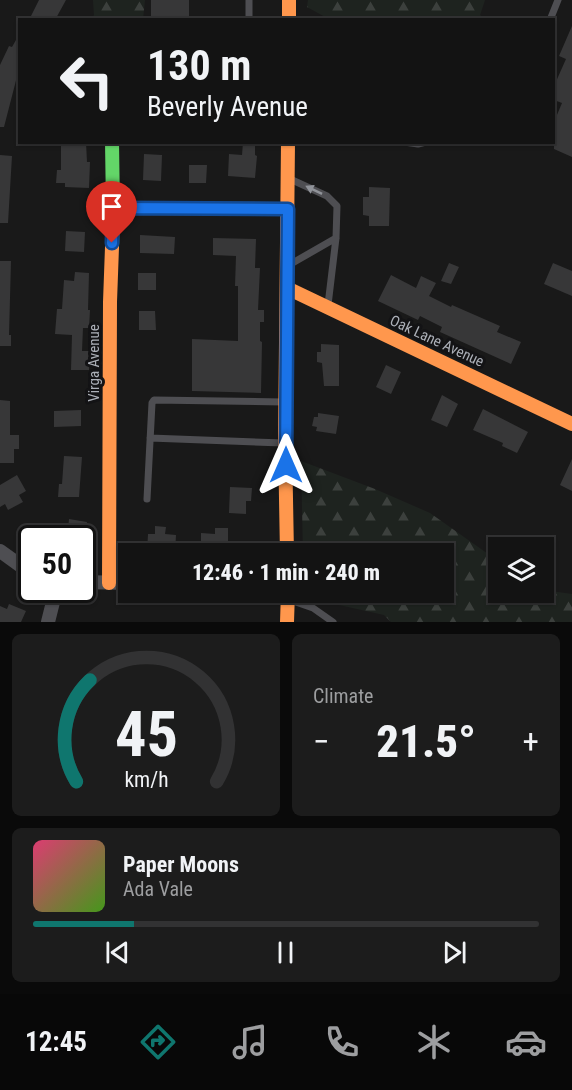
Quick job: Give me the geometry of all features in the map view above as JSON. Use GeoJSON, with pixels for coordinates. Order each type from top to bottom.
{"type":"FeatureCollection","features":[{"type":"Feature","properties":{"kind":"street","name":"Virga Avenue"},"geometry":{"type":"LineString","coordinates":[[109,583],[112,144]]}},
{"type":"Feature","properties":{"kind":"street"},"geometry":{"type":"LineString","coordinates":[[287,543],[285,443],[288,144]]}},
{"type":"Feature","properties":{"kind":"street"},"geometry":{"type":"LineString","coordinates":[[113,208],[288,209]]}},
{"type":"Feature","properties":{"kind":"street","name":"Oak Lane Avenue"},"geometry":{"type":"LineString","coordinates":[[287,288],[572,424]]}},
{"type":"Feature","properties":{"kind":"street"},"geometry":{"type":"LineString","coordinates":[[0,551],[18,564]]}},
{"type":"Feature","properties":{"kind":"street"},"geometry":{"type":"LineString","coordinates":[[96,583],[118,583]]}},
{"type":"Feature","properties":{"kind":"street"},"geometry":{"type":"LineString","coordinates":[[48,622],[53,603]]}},
{"type":"Feature","properties":{"kind":"street"},"geometry":{"type":"LineString","coordinates":[[287,622],[288,603]]}},
{"type":"Feature","properties":{"kind":"lane"},"geometry":{"type":"LineString","coordinates":[[249,0],[249,18]]}},
{"type":"Feature","properties":{"kind":"lane"},"geometry":{"type":"LineString","coordinates":[[551,18],[558,0]]}},
{"type":"Feature","properties":{"kind":"lane"},"geometry":{"type":"LineString","coordinates":[[288,178],[327,196],[337,206],[336,238],[328,307]]}},
{"type":"Feature","properties":{"kind":"lane"},"geometry":{"type":"LineString","coordinates":[[287,267],[336,238]]}},
{"type":"Feature","properties":{"kind":"lane"},"geometry":{"type":"LineString","coordinates":[[147,499],[154,400],[286,402]]}},
{"type":"Feature","properties":{"kind":"lane"},"geometry":{"type":"LineString","coordinates":[[150,438],[285,443]]}},
{"type":"Feature","properties":{"kind":"lane"},"geometry":{"type":"LineString","coordinates":[[303,603],[333,622]]}},
{"type":"Feature","properties":{"kind":"green space"},"geometry":{"type":"Polygon","coordinates":[[[93,0],[145,0],[143,18],[92,18],[93,0]]]}},
{"type":"Feature","properties":{"kind":"green space"},"geometry":{"type":"Polygon","coordinates":[[[308,0],[485,0],[480,15],[484,18],[327,18],[307,7],[308,0]]]}},
{"type":"Feature","properties":{"kind":"green space"},"geometry":{"type":"Polygon","coordinates":[[[301,461],[430,513],[488,554],[488,603],[554,603],[554,592],[572,594],[572,622],[391,622],[384,615],[332,603],[454,603],[454,543],[303,543],[301,461]]]}},
{"type":"Feature","properties":{"kind":"building"},"geometry":{"type":"Polygon","coordinates":[[[39,0],[66,0],[56,18],[30,18],[39,0]]]}},
{"type":"Feature","properties":{"kind":"building"},"geometry":{"type":"Polygon","coordinates":[[[151,0],[189,0],[189,17],[151,18],[151,0]]]}},
{"type":"Feature","properties":{"kind":"building"},"geometry":{"type":"Polygon","coordinates":[[[572,26],[572,157],[554,149],[555,120],[562,103],[555,100],[555,84],[566,59],[559,56],[572,26]]]}},
{"type":"Feature","properties":{"kind":"building"},"geometry":{"type":"Polygon","coordinates":[[[18,36],[18,73],[4,127],[0,127],[0,65],[9,46],[12,47],[18,36]]]}},
{"type":"Feature","properties":{"kind":"building"},"geometry":{"type":"Polygon","coordinates":[[[61,144],[86,144],[87,162],[90,162],[89,188],[65,187],[65,183],[56,183],[57,170],[61,170],[61,144]]]}},
{"type":"Feature","properties":{"kind":"building"},"geometry":{"type":"Polygon","coordinates":[[[243,144],[255,144],[255,155],[257,156],[255,178],[228,176],[229,154],[242,155],[243,144]]]}},
{"type":"Feature","properties":{"kind":"building"},"geometry":{"type":"Polygon","coordinates":[[[144,154],[162,155],[161,181],[143,180],[144,154]]]}},
{"type":"Feature","properties":{"kind":"building"},"geometry":{"type":"Polygon","coordinates":[[[0,155],[12,156],[8,223],[0,223],[0,155]]]}},
{"type":"Feature","properties":{"kind":"building"},"geometry":{"type":"Polygon","coordinates":[[[189,165],[207,165],[206,183],[189,183],[189,165]]]}},
{"type":"Feature","properties":{"kind":"building"},"geometry":{"type":"Polygon","coordinates":[[[369,187],[390,188],[389,226],[369,226],[369,216],[363,215],[363,197],[369,197],[369,187]]]}},
{"type":"Feature","properties":{"kind":"building"},"geometry":{"type":"Polygon","coordinates":[[[66,231],[85,232],[84,252],[65,251],[66,231]]]}},
{"type":"Feature","properties":{"kind":"building"},"geometry":{"type":"Polygon","coordinates":[[[140,235],[175,237],[174,254],[140,253],[140,235]]]}},
{"type":"Feature","properties":{"kind":"building"},"geometry":{"type":"Polygon","coordinates":[[[213,238],[256,239],[255,268],[260,268],[258,310],[264,310],[264,322],[260,322],[261,393],[192,391],[192,339],[238,341],[236,256],[213,255],[213,238]]]}},
{"type":"Feature","properties":{"kind":"building"},"geometry":{"type":"Polygon","coordinates":[[[0,261],[11,261],[9,335],[11,335],[11,346],[0,346],[0,261]]]}},
{"type":"Feature","properties":{"kind":"building"},"geometry":{"type":"Polygon","coordinates":[[[449,263],[459,267],[451,284],[441,281],[449,263]]]}},
{"type":"Feature","properties":{"kind":"building"},"geometry":{"type":"Polygon","coordinates":[[[553,263],[572,271],[572,296],[544,284],[553,263]]]}},
{"type":"Feature","properties":{"kind":"building"},"geometry":{"type":"Polygon","coordinates":[[[75,272],[89,273],[89,328],[83,328],[82,351],[90,351],[89,370],[71,370],[72,335],[55,334],[57,309],[62,309],[64,280],[74,281],[75,272]]]}},
{"type":"Feature","properties":{"kind":"building"},"geometry":{"type":"Polygon","coordinates":[[[138,273],[156,273],[156,290],[138,290],[138,273]]]}},
{"type":"Feature","properties":{"kind":"building"},"geometry":{"type":"Polygon","coordinates":[[[391,275],[416,288],[421,276],[436,283],[429,296],[500,326],[497,332],[521,342],[511,364],[440,332],[442,327],[420,316],[418,320],[378,301],[391,275]]]}},
{"type":"Feature","properties":{"kind":"building"},"geometry":{"type":"Polygon","coordinates":[[[139,311],[155,311],[156,330],[139,330],[139,311]]]}},
{"type":"Feature","properties":{"kind":"building"},"geometry":{"type":"Polygon","coordinates":[[[321,344],[339,345],[339,386],[324,386],[322,363],[317,362],[317,352],[321,352],[321,344]]]}},
{"type":"Feature","properties":{"kind":"building"},"geometry":{"type":"Polygon","coordinates":[[[386,365],[401,372],[391,394],[376,387],[386,365]]]}},
{"type":"Feature","properties":{"kind":"building"},"geometry":{"type":"Polygon","coordinates":[[[442,395],[458,404],[447,427],[431,420],[442,395]]]}},
{"type":"Feature","properties":{"kind":"building"},"geometry":{"type":"Polygon","coordinates":[[[0,400],[10,401],[10,435],[19,435],[19,449],[14,449],[14,463],[0,463],[0,400]]]}},
{"type":"Feature","properties":{"kind":"building"},"geometry":{"type":"Polygon","coordinates":[[[483,409],[528,432],[517,453],[502,446],[503,443],[473,430],[483,409]]]}},
{"type":"Feature","properties":{"kind":"building"},"geometry":{"type":"Polygon","coordinates":[[[81,410],[81,426],[54,427],[54,411],[81,410]]]}},
{"type":"Feature","properties":{"kind":"building"},"geometry":{"type":"Polygon","coordinates":[[[318,413],[339,416],[336,434],[316,431],[317,427],[312,426],[314,417],[318,417],[318,413]]]}},
{"type":"Feature","properties":{"kind":"building"},"geometry":{"type":"Polygon","coordinates":[[[64,456],[82,457],[79,497],[58,497],[59,484],[62,484],[64,456]]]}},
{"type":"Feature","properties":{"kind":"building"},"geometry":{"type":"Polygon","coordinates":[[[572,459],[572,491],[560,485],[572,459]]]}},
{"type":"Feature","properties":{"kind":"building"},"geometry":{"type":"Polygon","coordinates":[[[17,475],[26,491],[19,495],[23,502],[8,510],[5,504],[0,507],[0,485],[17,475]]]}},
{"type":"Feature","properties":{"kind":"building"},"geometry":{"type":"Polygon","coordinates":[[[230,487],[252,488],[251,501],[246,501],[246,514],[229,513],[230,487]]]}},
{"type":"Feature","properties":{"kind":"building"},"geometry":{"type":"Polygon","coordinates":[[[69,519],[87,522],[87,525],[68,525],[69,519]]]}},
{"type":"Feature","properties":{"kind":"building"},"geometry":{"type":"Polygon","coordinates":[[[155,526],[166,527],[165,534],[176,535],[176,543],[148,543],[148,534],[155,534],[155,526]]]}},
{"type":"Feature","properties":{"kind":"building"},"geometry":{"type":"Polygon","coordinates":[[[215,528],[228,528],[228,543],[201,543],[201,533],[215,534],[215,528]]]}},
{"type":"Feature","properties":{"kind":"building"},"geometry":{"type":"Polygon","coordinates":[[[9,604],[26,611],[21,622],[0,622],[0,606],[7,609],[9,604]]]}},
{"type":"Feature","properties":{"kind":"traffic: fast"},"geometry":{"type":"LineString","coordinates":[[112,144],[112,247]]}},
{"type":"Feature","properties":{"kind":"traffic: slow"},"geometry":{"type":"LineString","coordinates":[[289,0],[289,18]]}},
{"type":"Feature","properties":{"kind":"traffic: slow"},"geometry":{"type":"LineString","coordinates":[[287,543],[285,443],[288,144]]}},
{"type":"Feature","properties":{"kind":"traffic: slow"},"geometry":{"type":"LineString","coordinates":[[109,583],[112,247]]}},
{"type":"Feature","properties":{"kind":"traffic: slow"},"geometry":{"type":"LineString","coordinates":[[287,288],[572,424]]}},
{"type":"Feature","properties":{"kind":"traffic: slow"},"geometry":{"type":"LineString","coordinates":[[287,622],[288,603]]}},
{"type":"Feature","properties":{"kind":"route"},"geometry":{"type":"LineString","coordinates":[[112,243],[113,208],[288,209],[286,465]]}}]}
